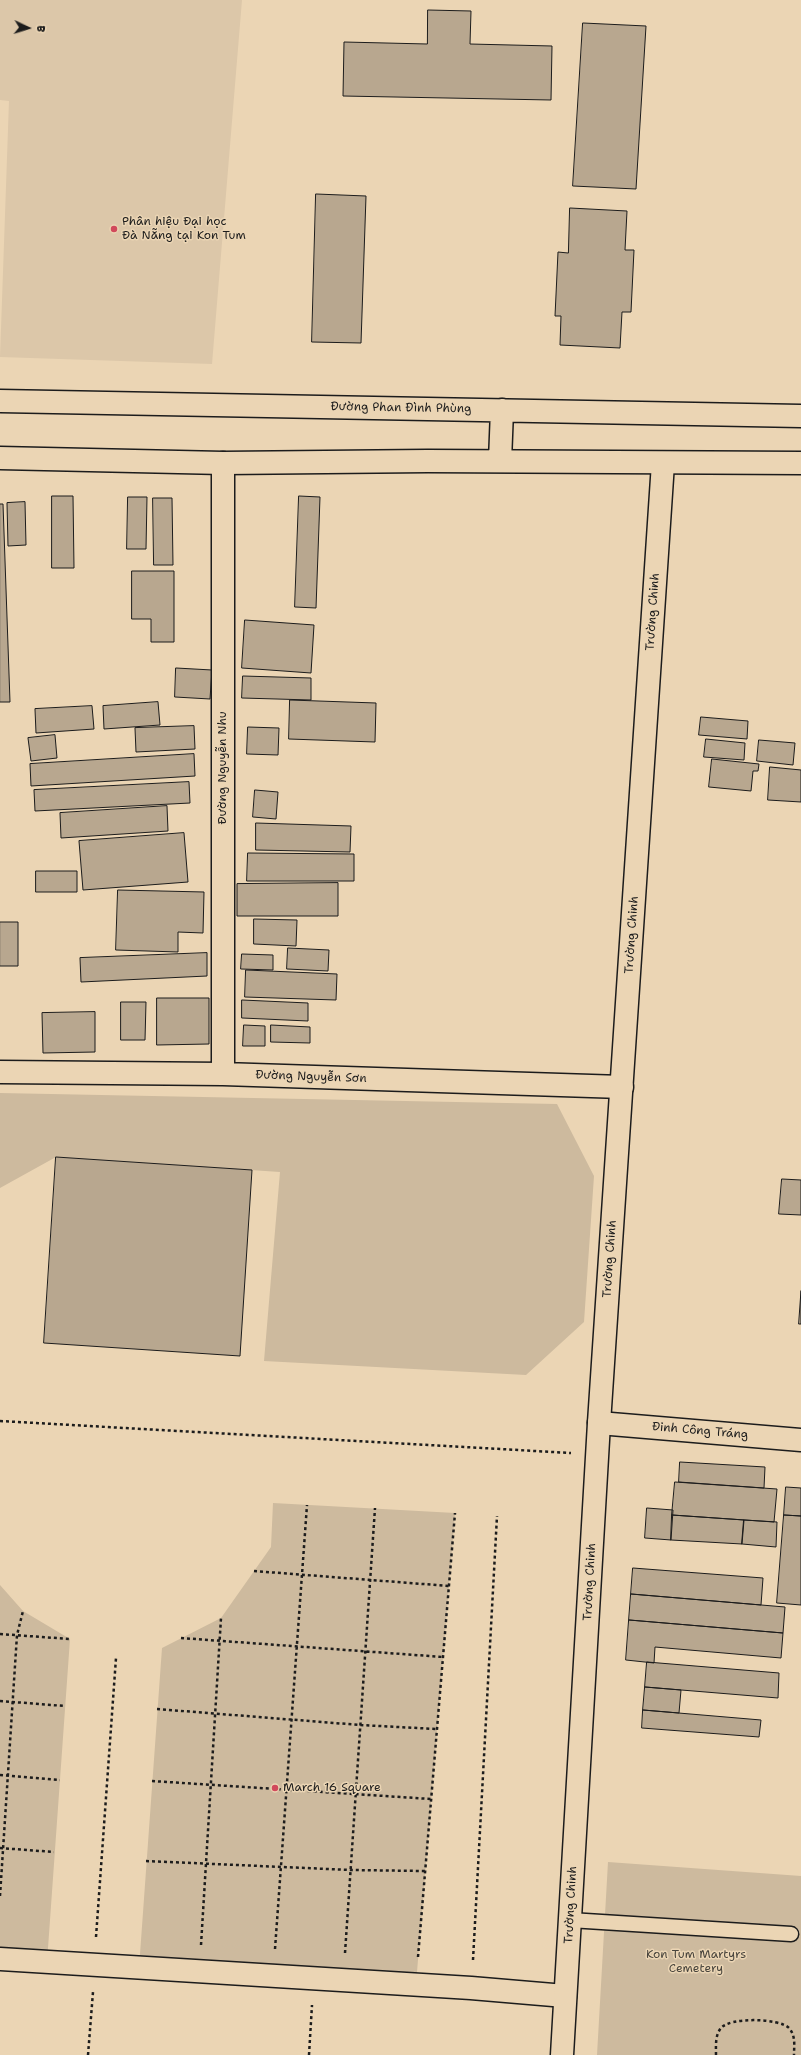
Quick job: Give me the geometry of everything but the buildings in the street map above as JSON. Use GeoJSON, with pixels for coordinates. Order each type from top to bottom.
{"type":"FeatureCollection","features":[{"type":"Feature","properties":{"kind":"street","name":"Đường Phan Đình Phùng"},"geometry":{"type":"LineString","coordinates":[[0,401],[801,416]]}},
{"type":"Feature","properties":{"kind":"street"},"geometry":{"type":"LineString","coordinates":[[500,461],[502,410]]}},
{"type":"Feature","properties":{"kind":"street"},"geometry":{"type":"LineString","coordinates":[[0,458],[223,463],[500,461],[801,463]]}},
{"type":"Feature","properties":{"kind":"street","name":"Đường Nguyễn Nhu"},"geometry":{"type":"LineString","coordinates":[[223,463],[223,1074]]}},
{"type":"Feature","properties":{"kind":"street","name":"Trường Chinh"},"geometry":{"type":"LineString","coordinates":[[562,2055],[599,1423],[663,463]]}},
{"type":"Feature","properties":{"kind":"street","name":"Đường Nguyễn Sơn"},"geometry":{"type":"LineString","coordinates":[[0,1072],[223,1074],[622,1087]]}},
{"type":"Feature","properties":{"kind":"street","name":"Đinh Công Tráng"},"geometry":{"type":"LineString","coordinates":[[599,1423],[801,1440]]}},
{"type":"Feature","properties":{"kind":"street"},"geometry":{"type":"LineString","coordinates":[[0,1959],[416,1984],[565,1996]]}},
{"type":"Feature","properties":{"kind":"lane"},"geometry":{"type":"LineString","coordinates":[[570,1920],[791,1934]]}},
{"type":"Feature","properties":{"kind":"path"},"geometry":{"type":"LineString","coordinates":[[0,1421],[597,1455]]}},
{"type":"Feature","properties":{"kind":"path"},"geometry":{"type":"LineString","coordinates":[[273,1976],[307,1505]]}},
{"type":"Feature","properties":{"kind":"path"},"geometry":{"type":"LineString","coordinates":[[343,1980],[375,1508]]}},
{"type":"Feature","properties":{"kind":"path"},"geometry":{"type":"LineString","coordinates":[[416,1984],[455,1513]]}},
{"type":"Feature","properties":{"kind":"path"},"geometry":{"type":"LineString","coordinates":[[471,1988],[497,1516]]}},
{"type":"Feature","properties":{"kind":"path"},"geometry":{"type":"LineString","coordinates":[[254,1571],[449,1586]]}},
{"type":"Feature","properties":{"kind":"path"},"geometry":{"type":"LineString","coordinates":[[0,1896],[17,1635],[23,1611]]}},
{"type":"Feature","properties":{"kind":"path"},"geometry":{"type":"LineString","coordinates":[[199,1971],[221,1618]]}},
{"type":"Feature","properties":{"kind":"path"},"geometry":{"type":"LineString","coordinates":[[0,1634],[70,1638]]}},
{"type":"Feature","properties":{"kind":"path"},"geometry":{"type":"LineString","coordinates":[[181,1638],[443,1656]]}},
{"type":"Feature","properties":{"kind":"path"},"geometry":{"type":"LineString","coordinates":[[88,2055],[116,1658]]}},
{"type":"Feature","properties":{"kind":"path"},"geometry":{"type":"LineString","coordinates":[[0,1702],[65,1706]]}},
{"type":"Feature","properties":{"kind":"path"},"geometry":{"type":"LineString","coordinates":[[157,1710],[436,1729]]}},
{"type":"Feature","properties":{"kind":"path"},"geometry":{"type":"LineString","coordinates":[[0,1775],[60,1780]]}},
{"type":"Feature","properties":{"kind":"path"},"geometry":{"type":"LineString","coordinates":[[152,1780],[431,1798]]}},
{"type":"Feature","properties":{"kind":"path"},"geometry":{"type":"LineString","coordinates":[[2,1848],[54,1852]]}},
{"type":"Feature","properties":{"kind":"path"},"geometry":{"type":"LineString","coordinates":[[146,1860],[351,1870],[425,1871]]}},
{"type":"Feature","properties":{"kind":"path"},"geometry":{"type":"LineString","coordinates":[[309,2055],[313,1979]]}},
{"type":"Feature","properties":{"kind":"path"},"geometry":{"type":"LineString","coordinates":[[716,2055],[716,2039],[721,2028],[733,2020],[780,2022],[790,2029],[794,2039],[794,2055]]}},
{"type":"Feature","properties":{"kind":"shaded area","name":"Phân hiệu Đại học Đà Nẵng tại Kon Tum"},"geometry":{"type":"Polygon","coordinates":[[[0,0],[242,0],[212,364],[0,357],[9,101],[0,100],[0,0]]]}},
{"type":"Feature","properties":{"kind":"green space"},"geometry":{"type":"Polygon","coordinates":[[[0,1093],[557,1104],[594,1176],[584,1322],[526,1375],[264,1361],[280,1172],[56,1157],[0,1188],[0,1093]]]}},
{"type":"Feature","properties":{"kind":"green space"},"geometry":{"type":"Polygon","coordinates":[[[273,1503],[455,1513],[416,1984],[139,1968],[162,1648],[221,1618],[271,1547],[273,1503]]]}},
{"type":"Feature","properties":{"kind":"green space"},"geometry":{"type":"Polygon","coordinates":[[[0,1585],[23,1611],[70,1639],[47,1962],[0,1958],[0,1585]]]}},
{"type":"Feature","properties":{"kind":"green space","name":"Kon Tum Martyrs Cemetery"},"geometry":{"type":"Polygon","coordinates":[[[608,1862],[801,1876],[801,2055],[597,2055],[608,1862]]]}},
{"type":"Feature","properties":{"kind":"place","name":"Phân hiệu Đại học Đà Nẵng tại Kon Tum"},"geometry":{"type":"Point","coordinates":[114,229]}},
{"type":"Feature","properties":{"kind":"place","name":"March 16 Square"},"geometry":{"type":"Point","coordinates":[275,1788]}}]}
